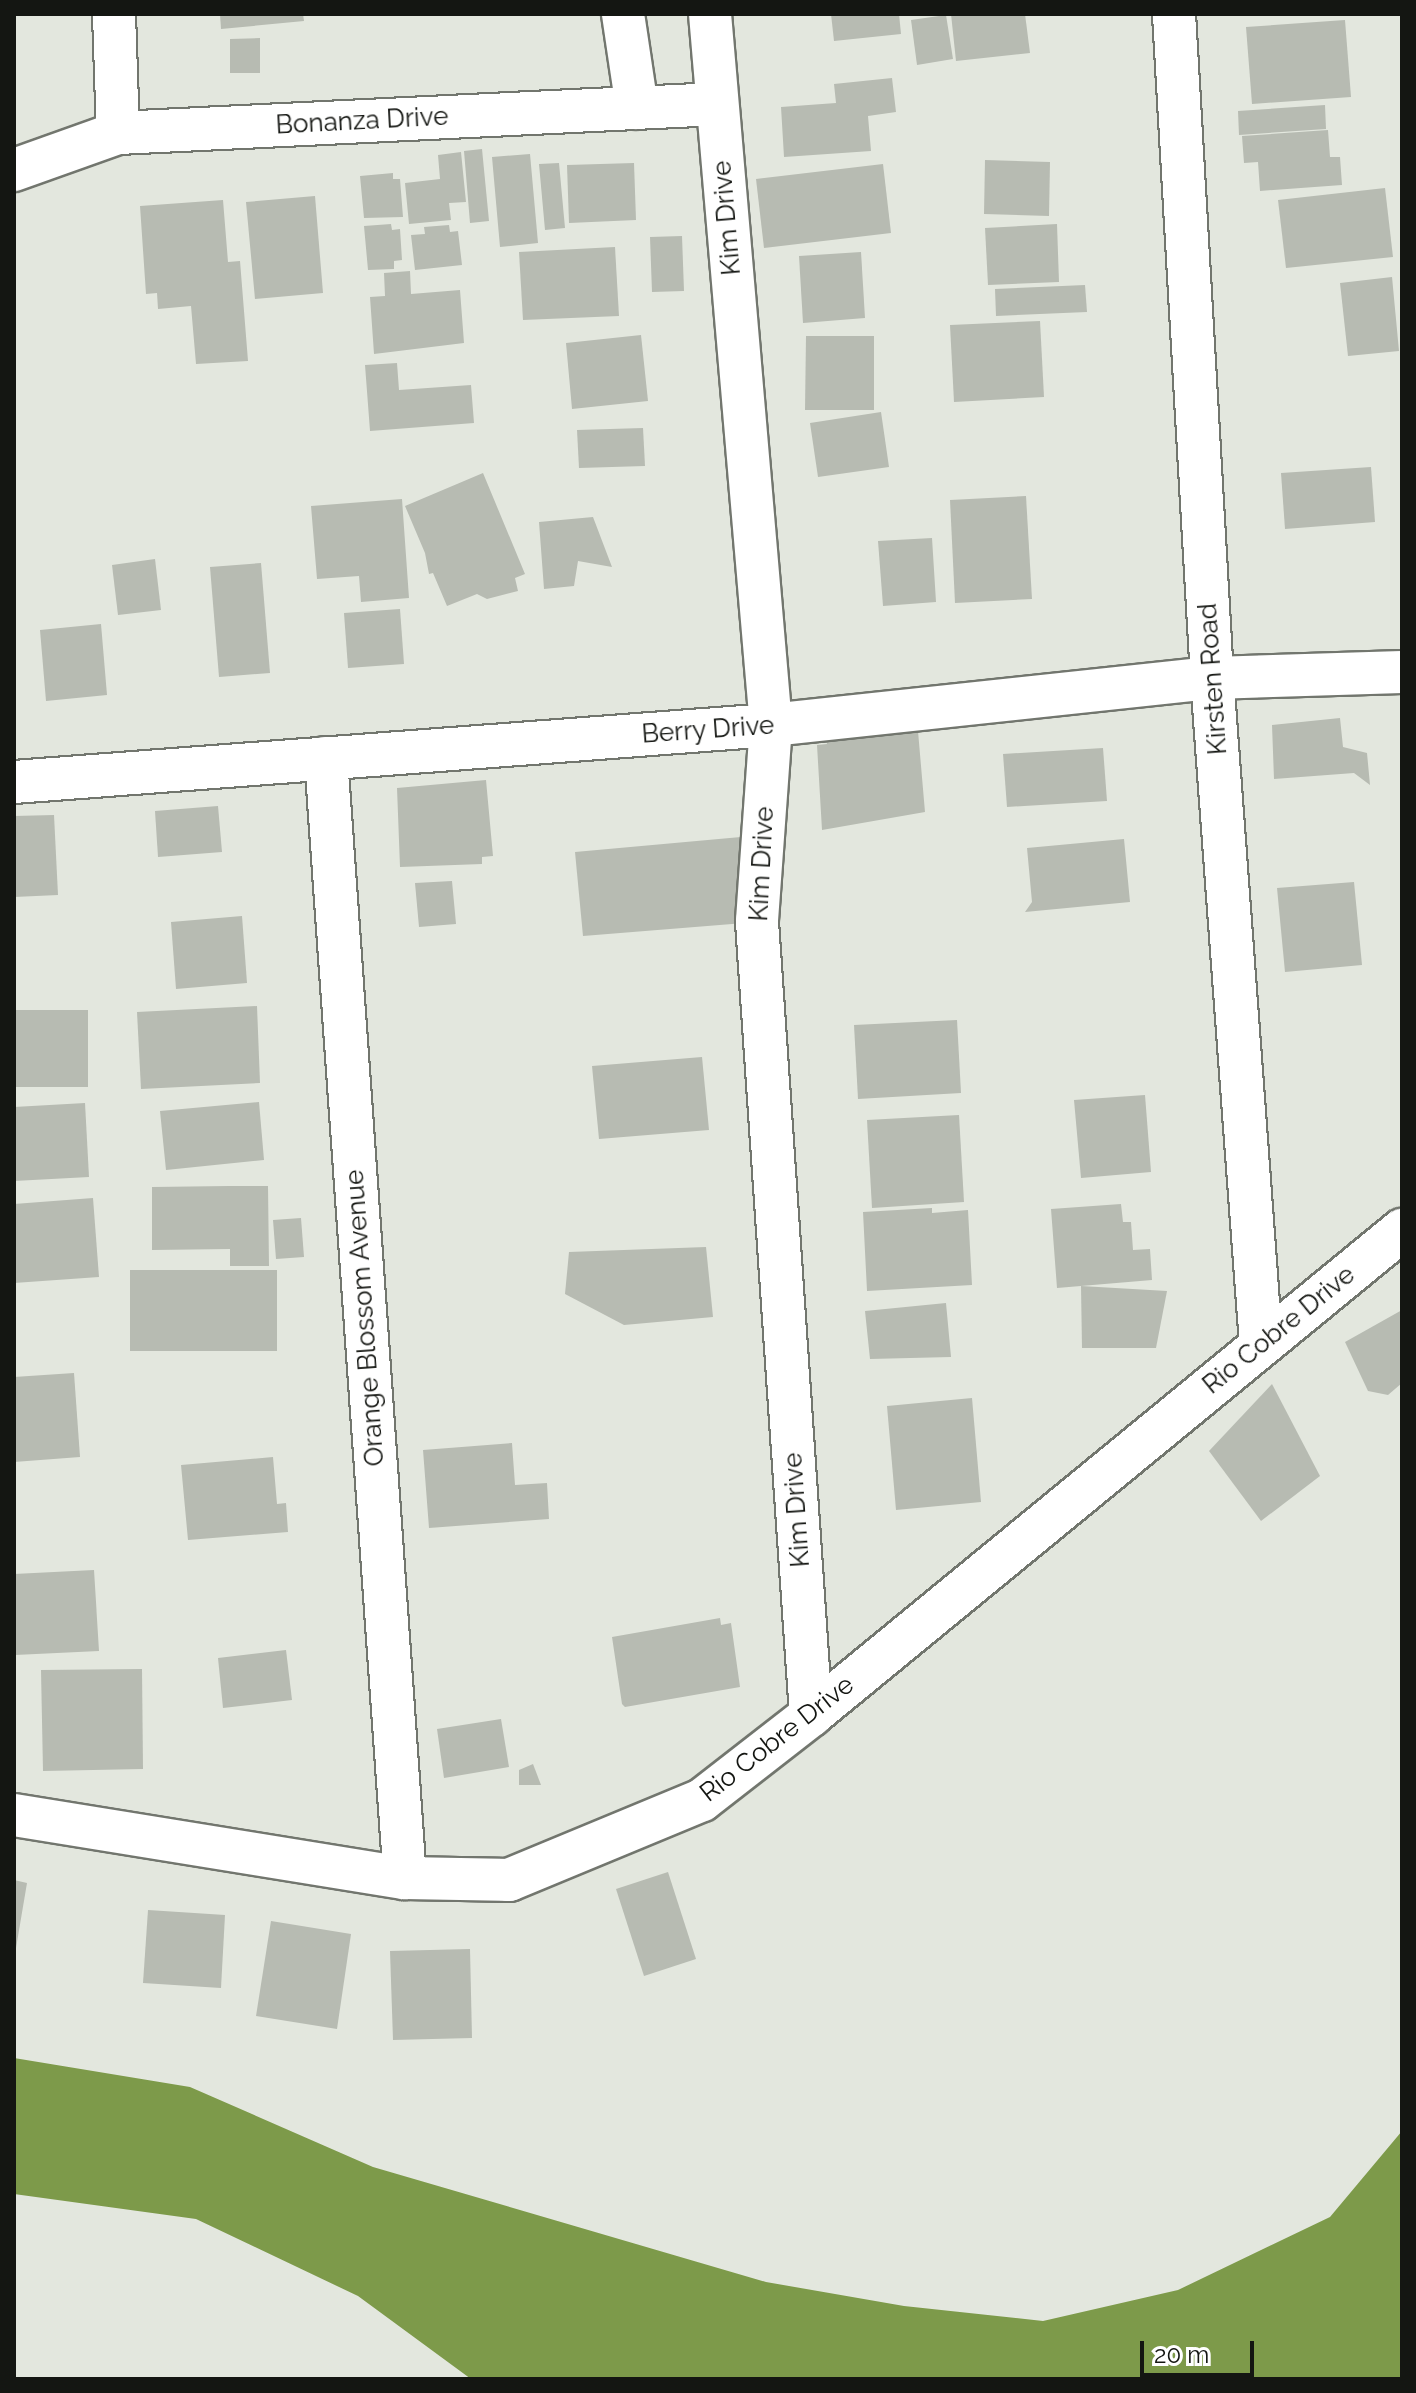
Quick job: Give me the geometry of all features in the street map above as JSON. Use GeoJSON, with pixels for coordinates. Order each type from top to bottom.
{"type":"FeatureCollection","features":[{"type":"Feature","properties":{"kind":"street"},"geometry":{"type":"LineString","coordinates":[[114,14],[118,133]]}},
{"type":"Feature","properties":{"kind":"street"},"geometry":{"type":"LineString","coordinates":[[623,14],[637,108]]}},
{"type":"Feature","properties":{"kind":"street","name":"Kim Drive"},"geometry":{"type":"LineString","coordinates":[[710,14],[771,725],[757,922],[811,1715]]}},
{"type":"Feature","properties":{"kind":"street","name":"Kirsten Road"},"geometry":{"type":"LineString","coordinates":[[1174,14],[1212,678],[1261,1344]]}},
{"type":"Feature","properties":{"kind":"street","name":"Bonanza Drive"},"geometry":{"type":"LineString","coordinates":[[14,170],[118,133],[717,104]]}},
{"type":"Feature","properties":{"kind":"street","name":"Berry Drive"},"geometry":{"type":"LineString","coordinates":[[14,782],[771,725],[1212,678],[1402,672]]}},
{"type":"Feature","properties":{"kind":"street","name":"Orange Blossom Avenue"},"geometry":{"type":"LineString","coordinates":[[326,758],[405,1878]]}},
{"type":"Feature","properties":{"kind":"street","name":"Rio Cobre Drive"},"geometry":{"type":"LineString","coordinates":[[14,1815],[405,1878],[509,1880],[702,1800],[811,1715],[1402,1230]]}},
{"type":"Feature","properties":{"kind":"shaded area"},"geometry":{"type":"Polygon","coordinates":[[[14,2058],[190,2087],[373,2167],[766,2282],[904,2306],[1043,2321],[1178,2290],[1330,2217],[1402,2131],[1402,2379],[471,2379],[358,2296],[196,2219],[14,2194],[14,2058]]]}},
{"type":"Feature","properties":{"kind":"building"},"geometry":{"type":"Polygon","coordinates":[[[220,14],[303,14],[304,21],[221,29],[220,14]]]}},
{"type":"Feature","properties":{"kind":"building"},"geometry":{"type":"Polygon","coordinates":[[[831,14],[899,14],[901,34],[834,41],[831,14]]]}},
{"type":"Feature","properties":{"kind":"building"},"geometry":{"type":"Polygon","coordinates":[[[951,14],[1025,14],[1030,53],[956,61],[951,14]]]}},
{"type":"Feature","properties":{"kind":"building"},"geometry":{"type":"Polygon","coordinates":[[[946,15],[953,59],[917,65],[911,20],[946,15]]]}},
{"type":"Feature","properties":{"kind":"building"},"geometry":{"type":"Polygon","coordinates":[[[1345,20],[1351,97],[1252,104],[1246,27],[1345,20]]]}},
{"type":"Feature","properties":{"kind":"building"},"geometry":{"type":"Polygon","coordinates":[[[260,38],[260,73],[230,73],[230,39],[260,38]]]}},
{"type":"Feature","properties":{"kind":"building"},"geometry":{"type":"Polygon","coordinates":[[[892,78],[896,112],[868,116],[871,151],[784,157],[781,107],[836,103],[834,84],[892,78]]]}},
{"type":"Feature","properties":{"kind":"building"},"geometry":{"type":"Polygon","coordinates":[[[1325,105],[1326,129],[1239,135],[1238,111],[1325,105]]]}},
{"type":"Feature","properties":{"kind":"building"},"geometry":{"type":"Polygon","coordinates":[[[1328,130],[1330,157],[1340,157],[1342,185],[1260,191],[1258,162],[1244,163],[1242,136],[1328,130]]]}},
{"type":"Feature","properties":{"kind":"building"},"geometry":{"type":"Polygon","coordinates":[[[482,149],[489,221],[470,223],[464,151],[482,149]]]}},
{"type":"Feature","properties":{"kind":"building"},"geometry":{"type":"Polygon","coordinates":[[[461,152],[466,202],[449,203],[451,220],[409,224],[405,183],[440,179],[438,155],[461,152]]]}},
{"type":"Feature","properties":{"kind":"building"},"geometry":{"type":"Polygon","coordinates":[[[530,154],[538,243],[500,247],[492,157],[530,154]]]}},
{"type":"Feature","properties":{"kind":"building"},"geometry":{"type":"Polygon","coordinates":[[[985,160],[1050,162],[1049,216],[984,214],[985,160]]]}},
{"type":"Feature","properties":{"kind":"building"},"geometry":{"type":"Polygon","coordinates":[[[559,163],[565,228],[545,230],[539,164],[559,163]]]}},
{"type":"Feature","properties":{"kind":"building"},"geometry":{"type":"Polygon","coordinates":[[[634,163],[636,220],[569,223],[567,165],[634,163]]]}},
{"type":"Feature","properties":{"kind":"building"},"geometry":{"type":"Polygon","coordinates":[[[883,164],[891,233],[764,248],[756,179],[883,164]]]}},
{"type":"Feature","properties":{"kind":"building"},"geometry":{"type":"Polygon","coordinates":[[[393,173],[393,179],[400,179],[403,217],[364,218],[360,176],[393,173]]]}},
{"type":"Feature","properties":{"kind":"building"},"geometry":{"type":"Polygon","coordinates":[[[1385,188],[1393,257],[1286,268],[1278,200],[1385,188]]]}},
{"type":"Feature","properties":{"kind":"building"},"geometry":{"type":"Polygon","coordinates":[[[315,196],[323,293],[255,299],[246,202],[315,196]]]}},
{"type":"Feature","properties":{"kind":"building"},"geometry":{"type":"Polygon","coordinates":[[[223,200],[228,262],[240,261],[248,361],[196,364],[191,306],[158,309],[157,293],[146,294],[140,206],[223,200]]]}},
{"type":"Feature","properties":{"kind":"building"},"geometry":{"type":"Polygon","coordinates":[[[391,224],[392,230],[400,229],[402,260],[394,261],[394,269],[368,270],[364,226],[391,224]]]}},
{"type":"Feature","properties":{"kind":"building"},"geometry":{"type":"Polygon","coordinates":[[[1057,224],[1059,282],[988,285],[985,228],[1057,224]]]}},
{"type":"Feature","properties":{"kind":"building"},"geometry":{"type":"Polygon","coordinates":[[[449,225],[450,232],[458,231],[462,265],[415,270],[411,235],[425,234],[424,227],[449,225]]]}},
{"type":"Feature","properties":{"kind":"building"},"geometry":{"type":"Polygon","coordinates":[[[682,236],[684,291],[652,292],[650,237],[682,236]]]}},
{"type":"Feature","properties":{"kind":"building"},"geometry":{"type":"Polygon","coordinates":[[[615,247],[619,316],[523,320],[519,252],[615,247]]]}},
{"type":"Feature","properties":{"kind":"building"},"geometry":{"type":"Polygon","coordinates":[[[861,252],[865,318],[803,323],[799,256],[861,252]]]}},
{"type":"Feature","properties":{"kind":"building"},"geometry":{"type":"Polygon","coordinates":[[[410,271],[411,294],[460,290],[464,343],[374,354],[370,297],[385,296],[384,273],[410,271]]]}},
{"type":"Feature","properties":{"kind":"building"},"geometry":{"type":"Polygon","coordinates":[[[1392,277],[1399,351],[1348,356],[1340,283],[1392,277]]]}},
{"type":"Feature","properties":{"kind":"building"},"geometry":{"type":"Polygon","coordinates":[[[1085,285],[1087,312],[996,316],[995,289],[1085,285]]]}},
{"type":"Feature","properties":{"kind":"building"},"geometry":{"type":"Polygon","coordinates":[[[1040,321],[1044,397],[954,402],[950,325],[1040,321]]]}},
{"type":"Feature","properties":{"kind":"building"},"geometry":{"type":"Polygon","coordinates":[[[641,335],[648,401],[572,409],[566,343],[641,335]]]}},
{"type":"Feature","properties":{"kind":"building"},"geometry":{"type":"Polygon","coordinates":[[[806,336],[874,336],[874,410],[805,410],[806,336]]]}},
{"type":"Feature","properties":{"kind":"building"},"geometry":{"type":"Polygon","coordinates":[[[397,363],[399,390],[471,385],[474,423],[370,431],[365,365],[397,363]]]}},
{"type":"Feature","properties":{"kind":"building"},"geometry":{"type":"Polygon","coordinates":[[[881,412],[889,467],[818,477],[810,423],[881,412]]]}},
{"type":"Feature","properties":{"kind":"building"},"geometry":{"type":"Polygon","coordinates":[[[643,428],[645,466],[579,468],[577,430],[643,428]]]}},
{"type":"Feature","properties":{"kind":"building"},"geometry":{"type":"Polygon","coordinates":[[[1371,467],[1375,522],[1285,529],[1281,473],[1371,467]]]}},
{"type":"Feature","properties":{"kind":"building"},"geometry":{"type":"Polygon","coordinates":[[[483,473],[525,574],[515,578],[518,591],[487,599],[477,594],[447,606],[433,573],[429,574],[425,553],[405,506],[483,473]]]}},
{"type":"Feature","properties":{"kind":"building"},"geometry":{"type":"Polygon","coordinates":[[[1026,496],[1032,599],[955,603],[950,500],[1026,496]]]}},
{"type":"Feature","properties":{"kind":"building"},"geometry":{"type":"Polygon","coordinates":[[[402,499],[409,598],[361,602],[359,576],[317,579],[311,506],[402,499]]]}},
{"type":"Feature","properties":{"kind":"building"},"geometry":{"type":"Polygon","coordinates":[[[593,517],[612,567],[578,561],[574,586],[544,589],[539,522],[593,517]]]}},
{"type":"Feature","properties":{"kind":"building"},"geometry":{"type":"Polygon","coordinates":[[[932,538],[936,602],[883,606],[878,541],[932,538]]]}},
{"type":"Feature","properties":{"kind":"building"},"geometry":{"type":"Polygon","coordinates":[[[155,559],[161,610],[118,615],[112,565],[155,559]]]}},
{"type":"Feature","properties":{"kind":"building"},"geometry":{"type":"Polygon","coordinates":[[[261,563],[270,673],[219,677],[210,567],[261,563]]]}},
{"type":"Feature","properties":{"kind":"building"},"geometry":{"type":"Polygon","coordinates":[[[400,609],[404,664],[348,668],[344,613],[400,609]]]}},
{"type":"Feature","properties":{"kind":"building"},"geometry":{"type":"Polygon","coordinates":[[[101,624],[107,695],[46,701],[40,630],[101,624]]]}},
{"type":"Feature","properties":{"kind":"building"},"geometry":{"type":"Polygon","coordinates":[[[1340,718],[1343,747],[1367,753],[1370,785],[1354,773],[1274,779],[1272,725],[1340,718]]]}},
{"type":"Feature","properties":{"kind":"building"},"geometry":{"type":"Polygon","coordinates":[[[918,731],[925,812],[822,830],[817,745],[827,744],[826,740],[918,731]]]}},
{"type":"Feature","properties":{"kind":"building"},"geometry":{"type":"Polygon","coordinates":[[[1103,748],[1107,801],[1007,807],[1003,754],[1103,748]]]}},
{"type":"Feature","properties":{"kind":"building"},"geometry":{"type":"Polygon","coordinates":[[[486,780],[493,856],[482,857],[482,864],[400,867],[397,788],[486,780]]]}},
{"type":"Feature","properties":{"kind":"building"},"geometry":{"type":"Polygon","coordinates":[[[218,806],[222,852],[158,857],[155,811],[218,806]]]}},
{"type":"Feature","properties":{"kind":"building"},"geometry":{"type":"Polygon","coordinates":[[[54,815],[58,895],[14,897],[14,816],[54,815]]]}},
{"type":"Feature","properties":{"kind":"building"},"geometry":{"type":"Polygon","coordinates":[[[763,835],[757,922],[583,936],[575,852],[763,835]]]}},
{"type":"Feature","properties":{"kind":"building"},"geometry":{"type":"Polygon","coordinates":[[[1124,839],[1130,902],[1025,912],[1032,902],[1027,848],[1124,839]]]}},
{"type":"Feature","properties":{"kind":"building"},"geometry":{"type":"Polygon","coordinates":[[[452,881],[456,924],[419,927],[415,883],[452,881]]]}},
{"type":"Feature","properties":{"kind":"building"},"geometry":{"type":"Polygon","coordinates":[[[1354,882],[1362,965],[1285,972],[1277,888],[1354,882]]]}},
{"type":"Feature","properties":{"kind":"building"},"geometry":{"type":"Polygon","coordinates":[[[242,916],[247,983],[176,989],[171,922],[242,916]]]}},
{"type":"Feature","properties":{"kind":"building"},"geometry":{"type":"Polygon","coordinates":[[[257,1006],[260,1083],[141,1089],[137,1012],[257,1006]]]}},
{"type":"Feature","properties":{"kind":"building"},"geometry":{"type":"Polygon","coordinates":[[[14,1010],[88,1010],[88,1087],[14,1087],[14,1010]]]}},
{"type":"Feature","properties":{"kind":"building"},"geometry":{"type":"Polygon","coordinates":[[[957,1020],[961,1093],[858,1099],[854,1025],[957,1020]]]}},
{"type":"Feature","properties":{"kind":"building"},"geometry":{"type":"Polygon","coordinates":[[[702,1057],[709,1130],[599,1139],[592,1066],[702,1057]]]}},
{"type":"Feature","properties":{"kind":"building"},"geometry":{"type":"Polygon","coordinates":[[[1145,1095],[1151,1172],[1081,1178],[1074,1100],[1145,1095]]]}},
{"type":"Feature","properties":{"kind":"building"},"geometry":{"type":"Polygon","coordinates":[[[259,1102],[264,1160],[166,1170],[160,1111],[259,1102]]]}},
{"type":"Feature","properties":{"kind":"building"},"geometry":{"type":"Polygon","coordinates":[[[85,1103],[89,1177],[14,1181],[14,1107],[85,1103]]]}},
{"type":"Feature","properties":{"kind":"building"},"geometry":{"type":"Polygon","coordinates":[[[959,1115],[964,1202],[872,1208],[867,1120],[959,1115]]]}},
{"type":"Feature","properties":{"kind":"building"},"geometry":{"type":"Polygon","coordinates":[[[268,1186],[269,1266],[230,1266],[230,1249],[152,1250],[152,1187],[268,1186]]]}},
{"type":"Feature","properties":{"kind":"building"},"geometry":{"type":"Polygon","coordinates":[[[93,1198],[99,1277],[14,1283],[14,1204],[93,1198]]]}},
{"type":"Feature","properties":{"kind":"building"},"geometry":{"type":"Polygon","coordinates":[[[1121,1204],[1123,1222],[1131,1222],[1133,1250],[1150,1249],[1152,1280],[1057,1288],[1051,1209],[1121,1204]]]}},
{"type":"Feature","properties":{"kind":"building"},"geometry":{"type":"Polygon","coordinates":[[[932,1208],[932,1213],[968,1210],[972,1285],[867,1291],[863,1212],[932,1208]]]}},
{"type":"Feature","properties":{"kind":"building"},"geometry":{"type":"Polygon","coordinates":[[[301,1218],[304,1257],[276,1259],[273,1220],[301,1218]]]}},
{"type":"Feature","properties":{"kind":"building"},"geometry":{"type":"Polygon","coordinates":[[[706,1247],[713,1317],[624,1325],[565,1294],[569,1252],[706,1247]]]}},
{"type":"Feature","properties":{"kind":"building"},"geometry":{"type":"Polygon","coordinates":[[[130,1270],[277,1270],[277,1351],[130,1351],[130,1270]]]}},
{"type":"Feature","properties":{"kind":"building"},"geometry":{"type":"Polygon","coordinates":[[[1081,1286],[1167,1291],[1156,1348],[1082,1348],[1081,1286]]]}},
{"type":"Feature","properties":{"kind":"building"},"geometry":{"type":"Polygon","coordinates":[[[946,1303],[951,1357],[870,1359],[865,1311],[946,1303]]]}},
{"type":"Feature","properties":{"kind":"building"},"geometry":{"type":"Polygon","coordinates":[[[1402,1310],[1402,1383],[1388,1395],[1368,1391],[1345,1342],[1402,1310]]]}},
{"type":"Feature","properties":{"kind":"building"},"geometry":{"type":"Polygon","coordinates":[[[74,1373],[80,1457],[14,1462],[14,1377],[74,1373]]]}},
{"type":"Feature","properties":{"kind":"building"},"geometry":{"type":"Polygon","coordinates":[[[1272,1384],[1320,1476],[1261,1521],[1209,1451],[1272,1384]]]}},
{"type":"Feature","properties":{"kind":"building"},"geometry":{"type":"Polygon","coordinates":[[[972,1398],[981,1502],[896,1510],[887,1406],[972,1398]]]}},
{"type":"Feature","properties":{"kind":"building"},"geometry":{"type":"Polygon","coordinates":[[[512,1443],[515,1485],[547,1483],[549,1519],[429,1528],[423,1450],[512,1443]]]}},
{"type":"Feature","properties":{"kind":"building"},"geometry":{"type":"Polygon","coordinates":[[[273,1457],[277,1504],[286,1503],[288,1532],[188,1540],[181,1465],[273,1457]]]}},
{"type":"Feature","properties":{"kind":"building"},"geometry":{"type":"Polygon","coordinates":[[[94,1570],[99,1651],[15,1655],[14,1574],[94,1570]]]}},
{"type":"Feature","properties":{"kind":"building"},"geometry":{"type":"Polygon","coordinates":[[[720,1618],[721,1625],[731,1623],[740,1687],[625,1707],[622,1704],[612,1637],[720,1618]]]}},
{"type":"Feature","properties":{"kind":"building"},"geometry":{"type":"Polygon","coordinates":[[[286,1650],[292,1700],[223,1708],[218,1658],[286,1650]]]}},
{"type":"Feature","properties":{"kind":"building"},"geometry":{"type":"Polygon","coordinates":[[[142,1669],[143,1769],[43,1771],[41,1670],[142,1669]]]}},
{"type":"Feature","properties":{"kind":"building"},"geometry":{"type":"Polygon","coordinates":[[[501,1719],[509,1767],[444,1778],[437,1729],[501,1719]]]}},
{"type":"Feature","properties":{"kind":"building"},"geometry":{"type":"Polygon","coordinates":[[[533,1764],[541,1785],[519,1785],[519,1770],[533,1764]]]}},
{"type":"Feature","properties":{"kind":"building"},"geometry":{"type":"Polygon","coordinates":[[[668,1872],[696,1959],[644,1976],[616,1889],[668,1872]]]}},
{"type":"Feature","properties":{"kind":"building"},"geometry":{"type":"Polygon","coordinates":[[[14,1880],[27,1883],[16,1948],[14,1948],[14,1880]]]}},
{"type":"Feature","properties":{"kind":"building"},"geometry":{"type":"Polygon","coordinates":[[[148,1910],[225,1915],[221,1988],[143,1983],[148,1910]]]}},
{"type":"Feature","properties":{"kind":"building"},"geometry":{"type":"Polygon","coordinates":[[[271,1921],[351,1934],[337,2029],[256,2016],[271,1921]]]}},
{"type":"Feature","properties":{"kind":"building"},"geometry":{"type":"Polygon","coordinates":[[[470,1949],[472,2038],[393,2040],[390,1951],[470,1949]]]}}]}
